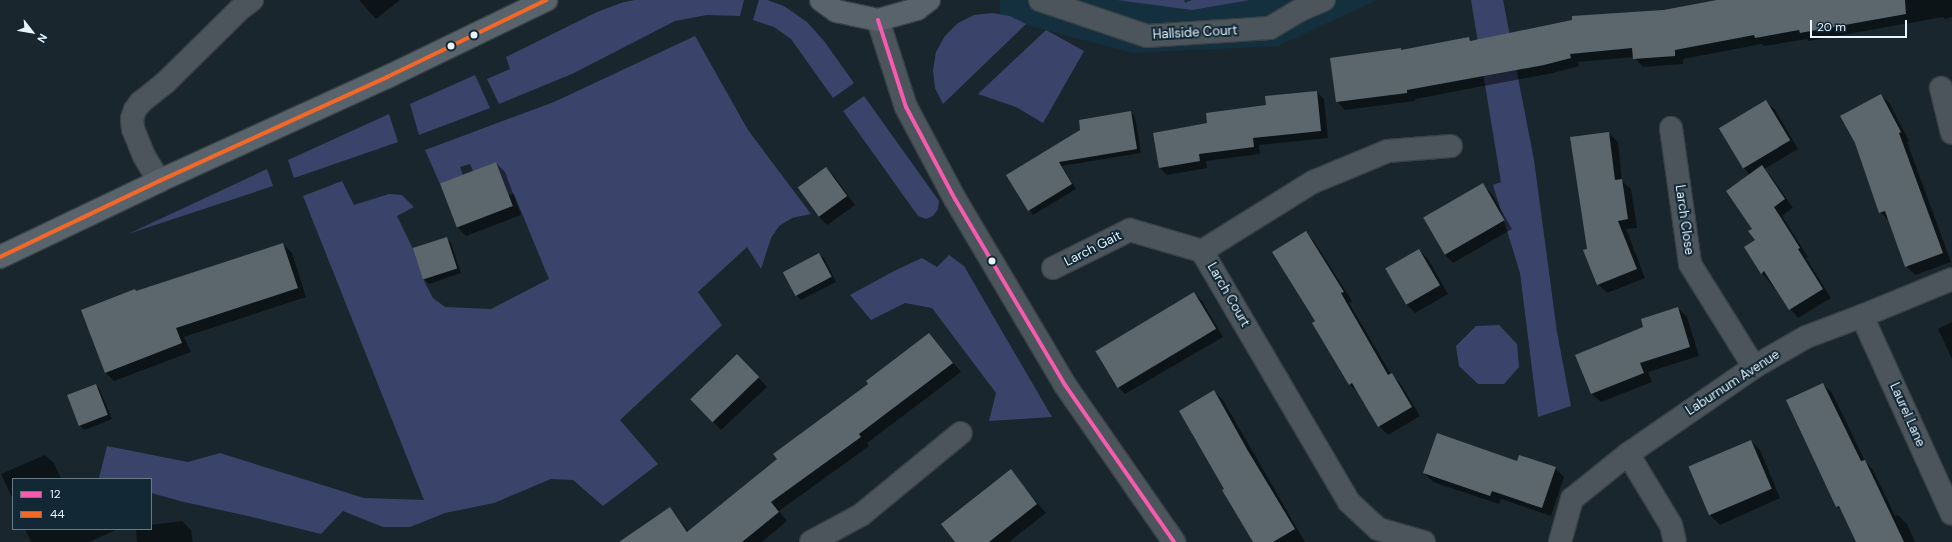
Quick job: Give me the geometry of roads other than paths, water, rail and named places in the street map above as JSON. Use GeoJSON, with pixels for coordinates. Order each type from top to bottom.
{"type":"FeatureCollection","features":[{"type":"Feature","properties":{"kind":"main road"},"geometry":{"type":"LineString","coordinates":[[0,257],[159,181],[387,77],[546,0]]}},
{"type":"Feature","properties":{"kind":"main road"},"geometry":{"type":"LineString","coordinates":[[821,0],[836,11],[878,20],[917,9],[929,0]]}},
{"type":"Feature","properties":{"kind":"street"},"geometry":{"type":"LineString","coordinates":[[159,181],[135,135],[132,119],[135,110],[140,102],[166,82],[240,9],[252,0]]}},
{"type":"Feature","properties":{"kind":"street","name":"Hallside Court"},"geometry":{"type":"LineString","coordinates":[[1040,0],[1147,36],[1270,28],[1302,5],[1324,0]]}},
{"type":"Feature","properties":{"kind":"street"},"geometry":{"type":"LineString","coordinates":[[878,20],[906,107],[955,199],[1065,385],[1174,542]]}},
{"type":"Feature","properties":{"kind":"street"},"geometry":{"type":"LineString","coordinates":[[1941,88],[1952,134]]}},
{"type":"Feature","properties":{"kind":"street","name":"Larch Close"},"geometry":{"type":"LineString","coordinates":[[1671,128],[1690,264],[1754,367]]}},
{"type":"Feature","properties":{"kind":"street","name":"Larch Court"},"geometry":{"type":"LineString","coordinates":[[1424,542],[1378,529],[1349,502],[1202,251],[1313,182],[1388,151],[1451,146]]}},
{"type":"Feature","properties":{"kind":"street","name":"Larch Gait"},"geometry":{"type":"LineString","coordinates":[[1053,268],[1130,230],[1202,251]]}},
{"type":"Feature","properties":{"kind":"street","name":"Laburnum Avenue"},"geometry":{"type":"LineString","coordinates":[[1560,542],[1572,500],[1628,454],[1754,367],[1806,336],[1862,316],[1952,279]]}},
{"type":"Feature","properties":{"kind":"street","name":"Laurel Lane"},"geometry":{"type":"LineString","coordinates":[[1862,316],[1952,514]]}},
{"type":"Feature","properties":{"kind":"street"},"geometry":{"type":"LineString","coordinates":[[810,542],[861,515],[961,433]]}},
{"type":"Feature","properties":{"kind":"street"},"geometry":{"type":"LineString","coordinates":[[1628,454],[1671,525],[1675,542]]}}]}
